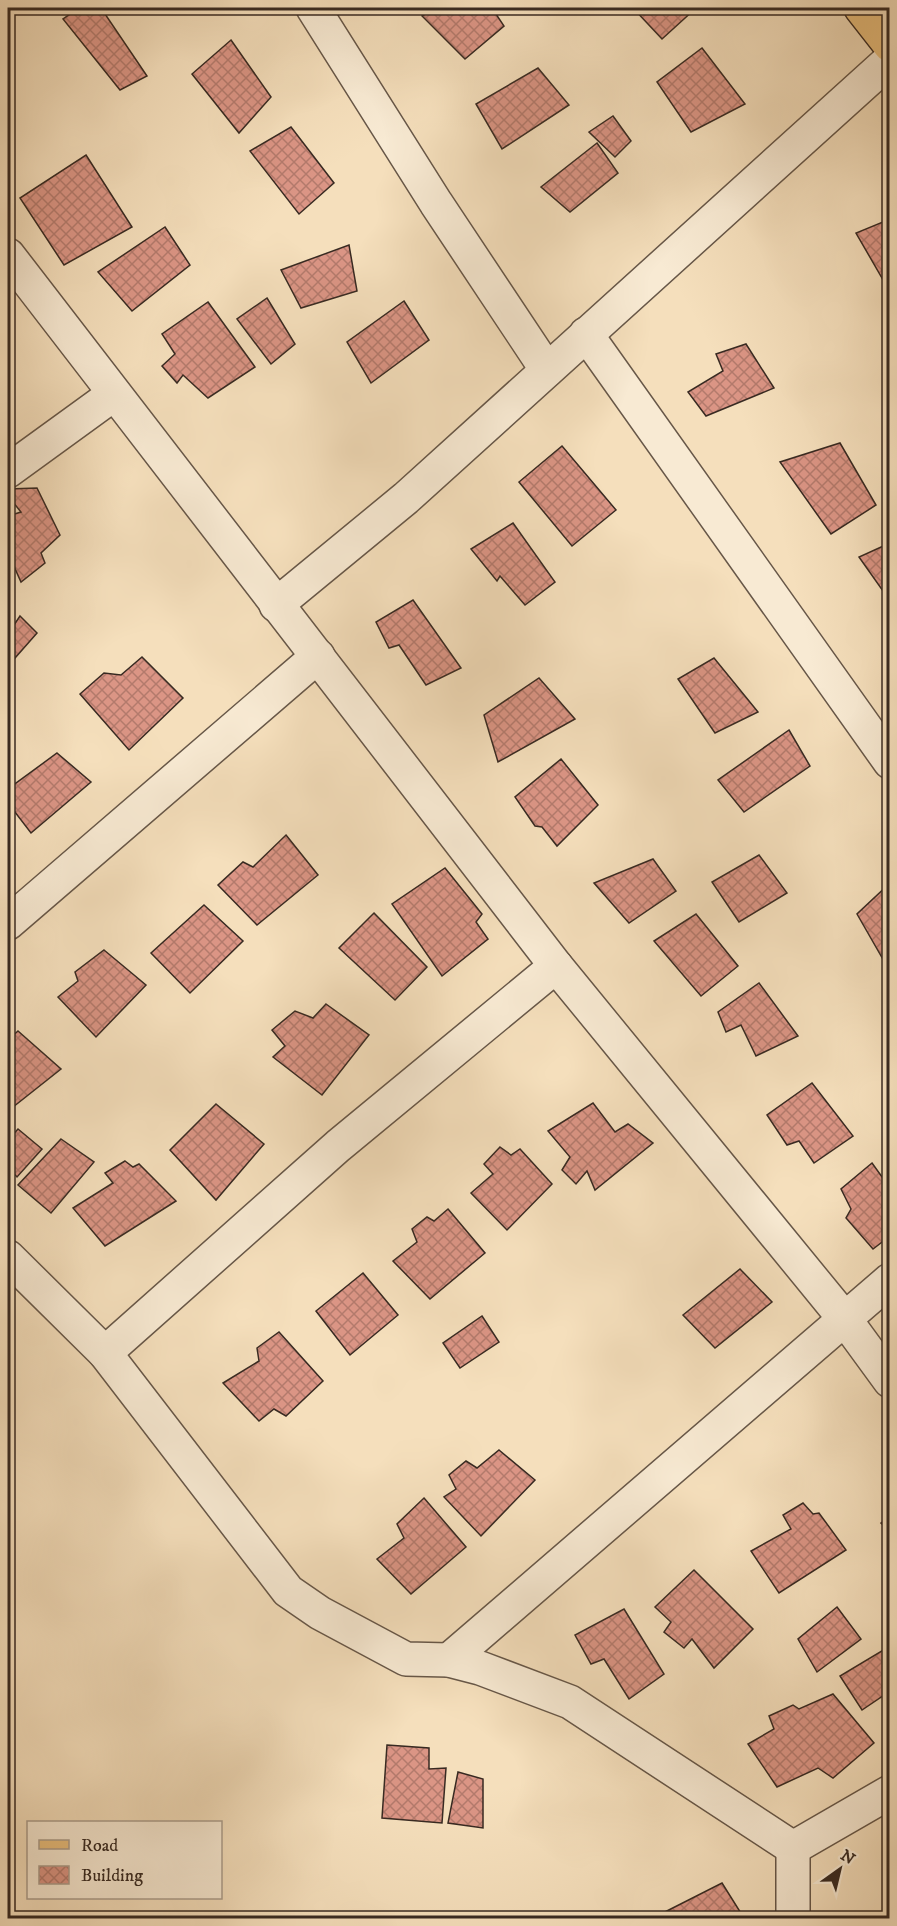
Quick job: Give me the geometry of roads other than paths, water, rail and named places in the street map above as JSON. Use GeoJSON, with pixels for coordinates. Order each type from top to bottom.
{"type":"FeatureCollection","features":[{"type":"Feature","properties":{"kind":"main road"},"geometry":{"type":"LineString","coordinates":[[861,8],[890,45]]}},
{"type":"Feature","properties":{"kind":"street"},"geometry":{"type":"LineString","coordinates":[[313,8],[436,203],[546,370]]}},
{"type":"Feature","properties":{"kind":"street"},"geometry":{"type":"LineString","coordinates":[[276,605],[406,498],[890,60]]}},
{"type":"Feature","properties":{"kind":"street"},"geometry":{"type":"LineString","coordinates":[[8,255],[556,966],[844,1318],[890,1381]]}},
{"type":"Feature","properties":{"kind":"street"},"geometry":{"type":"LineString","coordinates":[[586,334],[890,762]]}},
{"type":"Feature","properties":{"kind":"street"},"geometry":{"type":"LineString","coordinates":[[8,471],[114,394]]}},
{"type":"Feature","properties":{"kind":"street"},"geometry":{"type":"LineString","coordinates":[[8,923],[318,656]]}},
{"type":"Feature","properties":{"kind":"street"},"geometry":{"type":"LineString","coordinates":[[105,1353],[338,1146],[556,966]]}},
{"type":"Feature","properties":{"kind":"street"},"geometry":{"type":"LineString","coordinates":[[8,1257],[105,1353],[288,1591],[320,1613],[406,1659],[449,1660],[534,1686],[570,1702],[793,1848]]}},
{"type":"Feature","properties":{"kind":"street"},"geometry":{"type":"LineString","coordinates":[[449,1660],[705,1442],[890,1280]]}},
{"type":"Feature","properties":{"kind":"street"},"geometry":{"type":"LineString","coordinates":[[793,1848],[890,1792]]}},
{"type":"Feature","properties":{"kind":"street"},"geometry":{"type":"LineString","coordinates":[[793,1848],[793,1918]]}}]}
